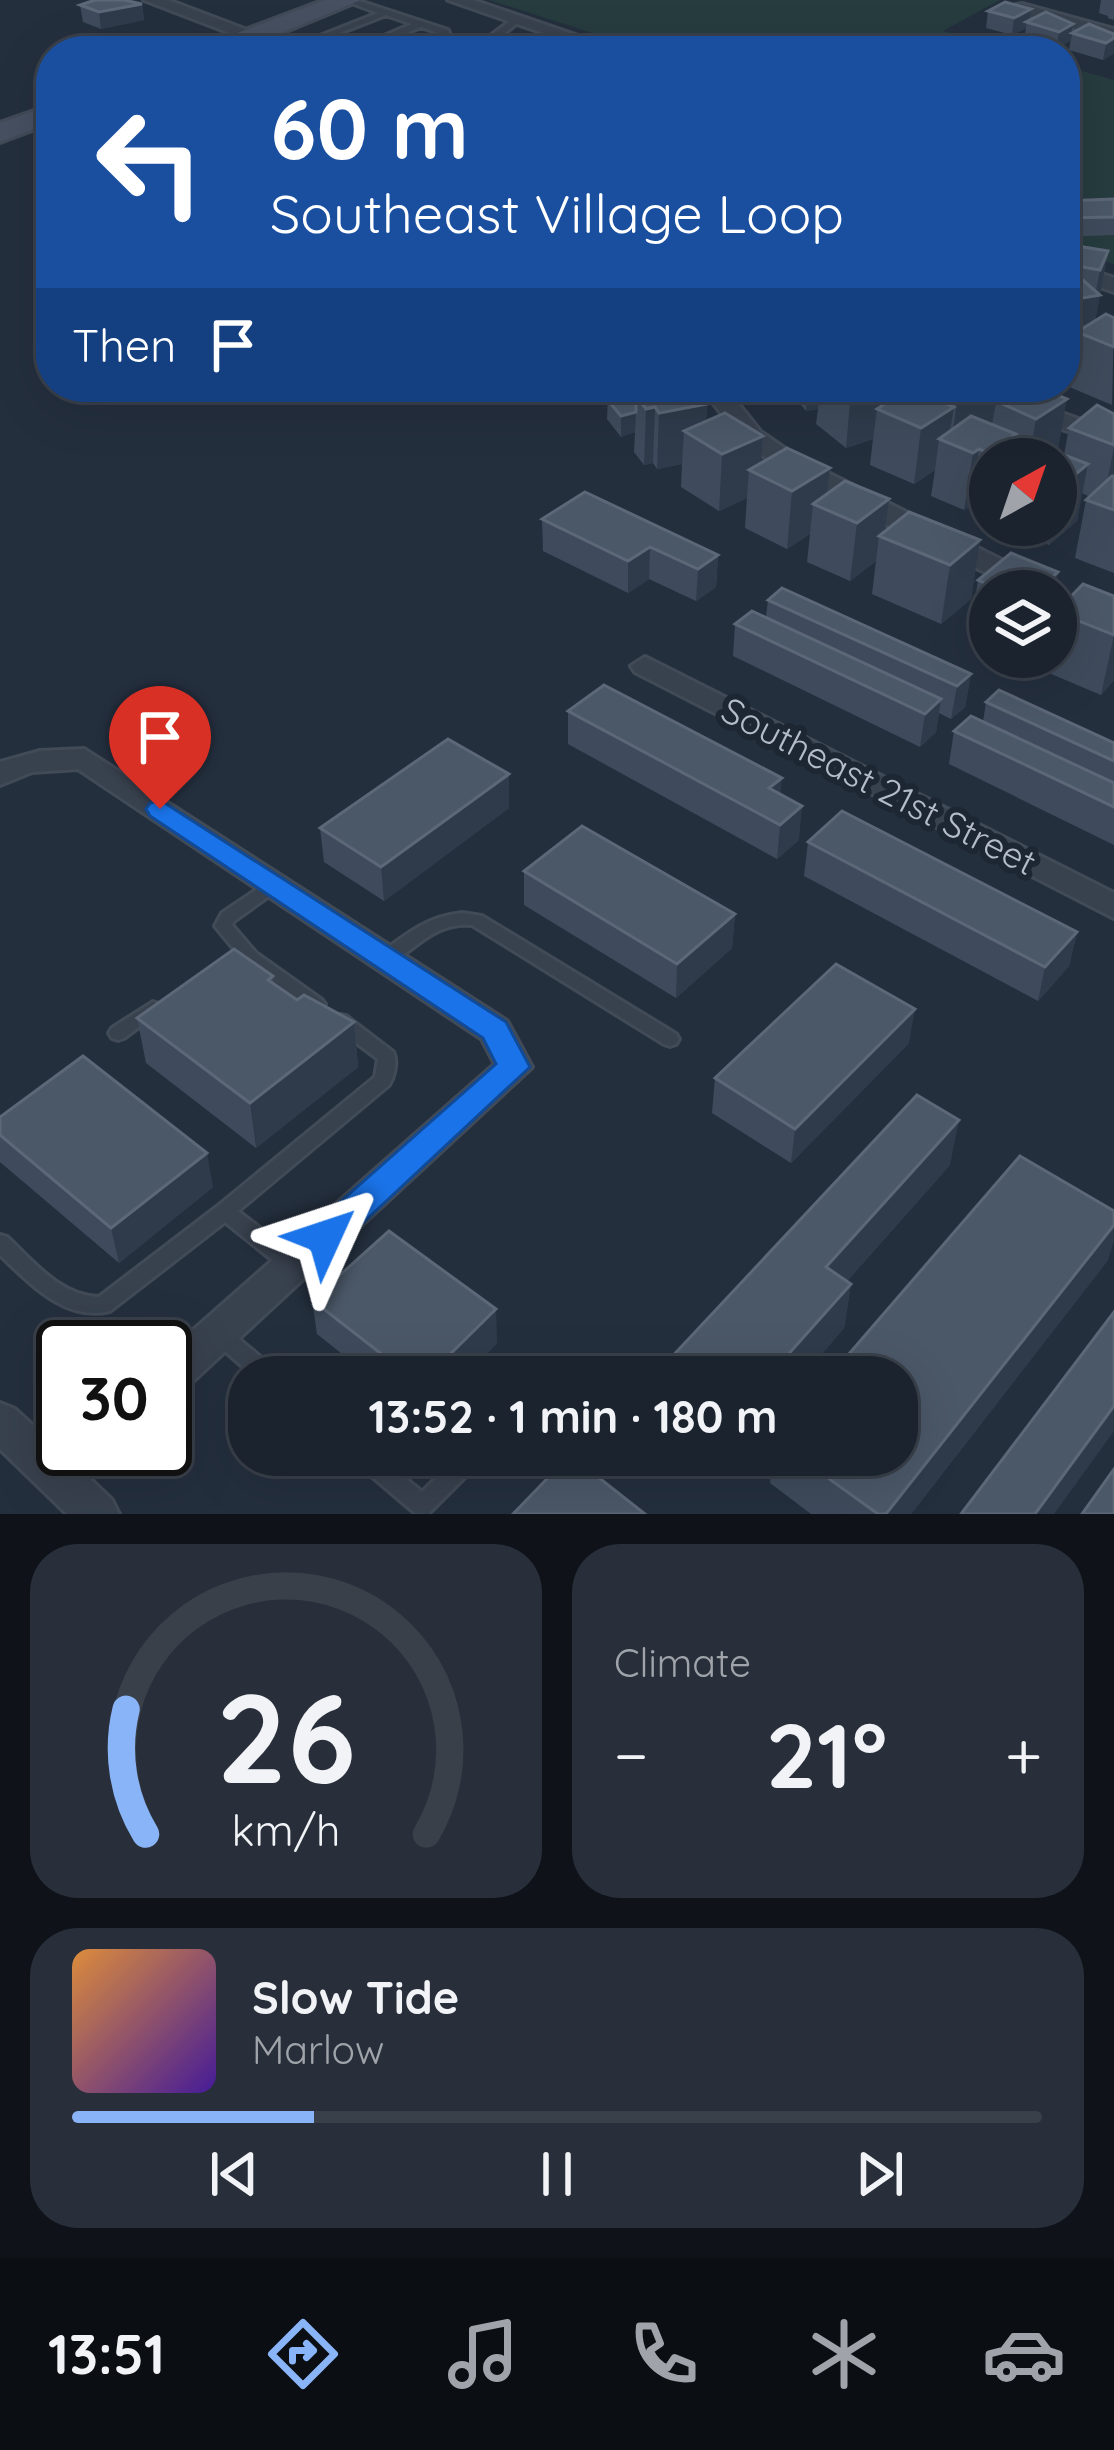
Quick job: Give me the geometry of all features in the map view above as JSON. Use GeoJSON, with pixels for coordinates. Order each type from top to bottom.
{"type":"FeatureCollection","features":[{"type":"Feature","properties":{"kind":"street"},"geometry":{"type":"LineString","coordinates":[[152,0],[254,36],[348,0]]}},
{"type":"Feature","properties":{"kind":"street"},"geometry":{"type":"LineString","coordinates":[[456,0],[567,36]]}},
{"type":"Feature","properties":{"kind":"street"},"geometry":{"type":"LineString","coordinates":[[1022,9],[1114,34]]}},
{"type":"Feature","properties":{"kind":"street"},"geometry":{"type":"LineString","coordinates":[[0,133],[36,119]]}},
{"type":"Feature","properties":{"kind":"street"},"geometry":{"type":"LineString","coordinates":[[1080,273],[1114,284]]}},
{"type":"Feature","properties":{"kind":"street"},"geometry":{"type":"LineString","coordinates":[[724,402],[752,437],[791,464],[935,540],[1003,570]]}},
{"type":"Feature","properties":{"kind":"street"},"geometry":{"type":"LineString","coordinates":[[1030,402],[1053,418],[1114,440]]}},
{"type":"Feature","properties":{"kind":"street","name":"Southeast 21st Street"},"geometry":{"type":"LineString","coordinates":[[645,666],[1114,907]]}},
{"type":"Feature","properties":{"kind":"street"},"geometry":{"type":"LineString","coordinates":[[0,775],[46,759],[84,759],[495,1030],[514,1067],[192,1357]]}},
{"type":"Feature","properties":{"kind":"street"},"geometry":{"type":"LineString","coordinates":[[0,1422],[36,1442]]}},
{"type":"Feature","properties":{"kind":"street"},"geometry":{"type":"LineString","coordinates":[[80,1476],[97,1514]]}},
{"type":"Feature","properties":{"kind":"lane"},"geometry":{"type":"LineString","coordinates":[[348,0],[446,36]]}},
{"type":"Feature","properties":{"kind":"lane"},"geometry":{"type":"LineString","coordinates":[[325,36],[385,13]]}},
{"type":"Feature","properties":{"kind":"lane"},"geometry":{"type":"LineString","coordinates":[[496,36],[517,20]]}},
{"type":"Feature","properties":{"kind":"lane"},"geometry":{"type":"LineString","coordinates":[[392,36],[420,25]]}},
{"type":"Feature","properties":{"kind":"lane"},"geometry":{"type":"LineString","coordinates":[[0,1243],[66,1300],[84,1307],[103,1305],[382,1080],[387,1057],[239,946],[223,926],[274,884]]}},
{"type":"Feature","properties":{"kind":"lane"},"geometry":{"type":"LineString","coordinates":[[386,958],[431,924],[460,917],[476,920],[670,1039]]}},
{"type":"Feature","properties":{"kind":"lane"},"geometry":{"type":"LineString","coordinates":[[221,959],[239,946]]}},
{"type":"Feature","properties":{"kind":"lane"},"geometry":{"type":"LineString","coordinates":[[118,1033],[170,996]]}},
{"type":"Feature","properties":{"kind":"lane"},"geometry":{"type":"LineString","coordinates":[[225,1211],[293,1265]]}},
{"type":"Feature","properties":{"kind":"lane"},"geometry":{"type":"LineString","coordinates":[[218,1333],[245,1356]]}},
{"type":"Feature","properties":{"kind":"lane"},"geometry":{"type":"LineString","coordinates":[[387,1476],[422,1506],[452,1476]]}},
{"type":"Feature","properties":{"kind":"green space"},"geometry":{"type":"Polygon","coordinates":[[[489,0],[1000,0],[943,31],[960,36],[601,36],[489,0]]]}},
{"type":"Feature","properties":{"kind":"green space"},"geometry":{"type":"Polygon","coordinates":[[[1080,70],[1114,80],[1114,264],[1080,253],[1080,70]]]}},
{"type":"Feature","properties":{"kind":"building"},"geometry":{"type":"Polygon","coordinates":[[[95,0],[142,4],[99,12],[80,5],[95,0]]]}},
{"type":"Feature","properties":{"kind":"building"},"geometry":{"type":"Polygon","coordinates":[[[1005,2],[1031,9],[1014,18],[988,11],[1005,2]]]}},
{"type":"Feature","properties":{"kind":"building"},"geometry":{"type":"Polygon","coordinates":[[[1046,12],[1073,24],[1059,32],[1026,22],[1046,12]]]}},
{"type":"Feature","properties":{"kind":"building"},"geometry":{"type":"Polygon","coordinates":[[[1089,24],[1114,38],[1106,43],[1072,33],[1089,24]]]}},
{"type":"Feature","properties":{"kind":"building"},"geometry":{"type":"Polygon","coordinates":[[[1114,199],[1114,217],[1080,218],[1080,200],[1114,199]]]}},
{"type":"Feature","properties":{"kind":"building"},"geometry":{"type":"Polygon","coordinates":[[[1080,246],[1108,251],[1100,270],[1080,267],[1080,246]]]}},
{"type":"Feature","properties":{"kind":"building"},"geometry":{"type":"Polygon","coordinates":[[[1080,278],[1100,295],[1080,298],[1080,278]]]}},
{"type":"Feature","properties":{"kind":"building"},"geometry":{"type":"Polygon","coordinates":[[[1106,314],[1114,318],[1114,347],[1080,333],[1106,314]]]}},
{"type":"Feature","properties":{"kind":"building"},"geometry":{"type":"Polygon","coordinates":[[[609,402],[636,402],[636,412],[621,416],[609,402]]]}},
{"type":"Feature","properties":{"kind":"building"},"geometry":{"type":"Polygon","coordinates":[[[641,402],[707,404],[659,413],[655,407],[646,409],[641,402]]]}},
{"type":"Feature","properties":{"kind":"building"},"geometry":{"type":"Polygon","coordinates":[[[888,402],[942,402],[954,407],[921,428],[877,409],[888,402]]]}},
{"type":"Feature","properties":{"kind":"building"},"geometry":{"type":"Polygon","coordinates":[[[998,402],[1062,402],[1036,419],[998,402]]]}},
{"type":"Feature","properties":{"kind":"building"},"geometry":{"type":"Polygon","coordinates":[[[1097,405],[1114,414],[1114,445],[1069,428],[1097,405]]]}},
{"type":"Feature","properties":{"kind":"building"},"geometry":{"type":"Polygon","coordinates":[[[725,413],[763,436],[722,454],[684,431],[725,413]]]}},
{"type":"Feature","properties":{"kind":"building"},"geometry":{"type":"Polygon","coordinates":[[[971,416],[1016,434],[969,438],[969,451],[939,439],[971,416]]]}},
{"type":"Feature","properties":{"kind":"building"},"geometry":{"type":"Polygon","coordinates":[[[787,448],[830,468],[792,491],[749,470],[787,448]]]}},
{"type":"Feature","properties":{"kind":"building"},"geometry":{"type":"Polygon","coordinates":[[[1112,476],[1114,510],[1086,500],[1112,476]]]}},
{"type":"Feature","properties":{"kind":"building"},"geometry":{"type":"Polygon","coordinates":[[[845,481],[889,499],[857,523],[813,504],[845,481]]]}},
{"type":"Feature","properties":{"kind":"building"},"geometry":{"type":"Polygon","coordinates":[[[585,492],[718,555],[698,569],[650,547],[628,561],[542,519],[585,492]]]}},
{"type":"Feature","properties":{"kind":"building"},"geometry":{"type":"Polygon","coordinates":[[[909,512],[969,536],[973,546],[950,565],[879,536],[909,512]]]}},
{"type":"Feature","properties":{"kind":"building"},"geometry":{"type":"Polygon","coordinates":[[[1011,553],[1053,570],[990,570],[1011,553]]]}},
{"type":"Feature","properties":{"kind":"building"},"geometry":{"type":"Polygon","coordinates":[[[1083,584],[1114,596],[1114,635],[1077,620],[1077,590],[1083,584]]]}},
{"type":"Feature","properties":{"kind":"building"},"geometry":{"type":"Polygon","coordinates":[[[782,588],[969,676],[957,686],[768,600],[782,588]]]}},
{"type":"Feature","properties":{"kind":"building"},"geometry":{"type":"Polygon","coordinates":[[[752,611],[941,699],[925,714],[735,624],[752,611]]]}},
{"type":"Feature","properties":{"kind":"building"},"geometry":{"type":"Polygon","coordinates":[[[604,685],[782,778],[769,788],[802,806],[780,825],[568,711],[604,685]]]}},
{"type":"Feature","properties":{"kind":"building"},"geometry":{"type":"Polygon","coordinates":[[[999,690],[1114,743],[1114,761],[986,702],[999,690]]]}},
{"type":"Feature","properties":{"kind":"building"},"geometry":{"type":"Polygon","coordinates":[[[971,716],[1114,783],[1114,807],[954,731],[971,716]]]}},
{"type":"Feature","properties":{"kind":"building"},"geometry":{"type":"Polygon","coordinates":[[[448,739],[509,774],[381,867],[320,828],[448,739]]]}},
{"type":"Feature","properties":{"kind":"building"},"geometry":{"type":"Polygon","coordinates":[[[842,811],[1077,932],[1045,967],[808,842],[842,811]]]}},
{"type":"Feature","properties":{"kind":"building"},"geometry":{"type":"Polygon","coordinates":[[[582,826],[735,914],[677,964],[524,871],[582,826]]]}},
{"type":"Feature","properties":{"kind":"building"},"geometry":{"type":"Polygon","coordinates":[[[234,949],[297,1000],[304,995],[354,1022],[250,1103],[137,1018],[234,949]]]}},
{"type":"Feature","properties":{"kind":"building"},"geometry":{"type":"Polygon","coordinates":[[[836,964],[915,1009],[795,1129],[715,1078],[836,964]]]}},
{"type":"Feature","properties":{"kind":"building"},"geometry":{"type":"Polygon","coordinates":[[[83,1056],[207,1153],[111,1228],[0,1135],[0,1117],[83,1056]]]}},
{"type":"Feature","properties":{"kind":"building"},"geometry":{"type":"Polygon","coordinates":[[[917,1095],[959,1120],[826,1267],[851,1284],[787,1356],[673,1356],[917,1095]]]}},
{"type":"Feature","properties":{"kind":"building"},"geometry":{"type":"Polygon","coordinates":[[[1020,1156],[1114,1211],[1114,1225],[918,1473],[918,1356],[847,1356],[1020,1156]]]}},
{"type":"Feature","properties":{"kind":"building"},"geometry":{"type":"Polygon","coordinates":[[[389,1231],[496,1309],[448,1356],[384,1356],[312,1300],[389,1231]]]}},
{"type":"Feature","properties":{"kind":"building"},"geometry":{"type":"Polygon","coordinates":[[[1114,1312],[1114,1406],[1035,1514],[961,1514],[1114,1312]]]}},
{"type":"Feature","properties":{"kind":"building"},"geometry":{"type":"Polygon","coordinates":[[[1114,1469],[1114,1514],[1082,1514],[1114,1469]]]}},
{"type":"Feature","properties":{"kind":"building"},"geometry":{"type":"Polygon","coordinates":[[[550,1476],[597,1476],[645,1514],[513,1514],[550,1476]]]}},
{"type":"Feature","properties":{"kind":"building"},"geometry":{"type":"Polygon","coordinates":[[[825,1476],[916,1476],[886,1514],[878,1514],[825,1476]]]}},
{"type":"Feature","properties":{"kind":"route"},"geometry":{"type":"LineString","coordinates":[[160,809],[495,1030],[514,1067],[325,1237]]}}]}
